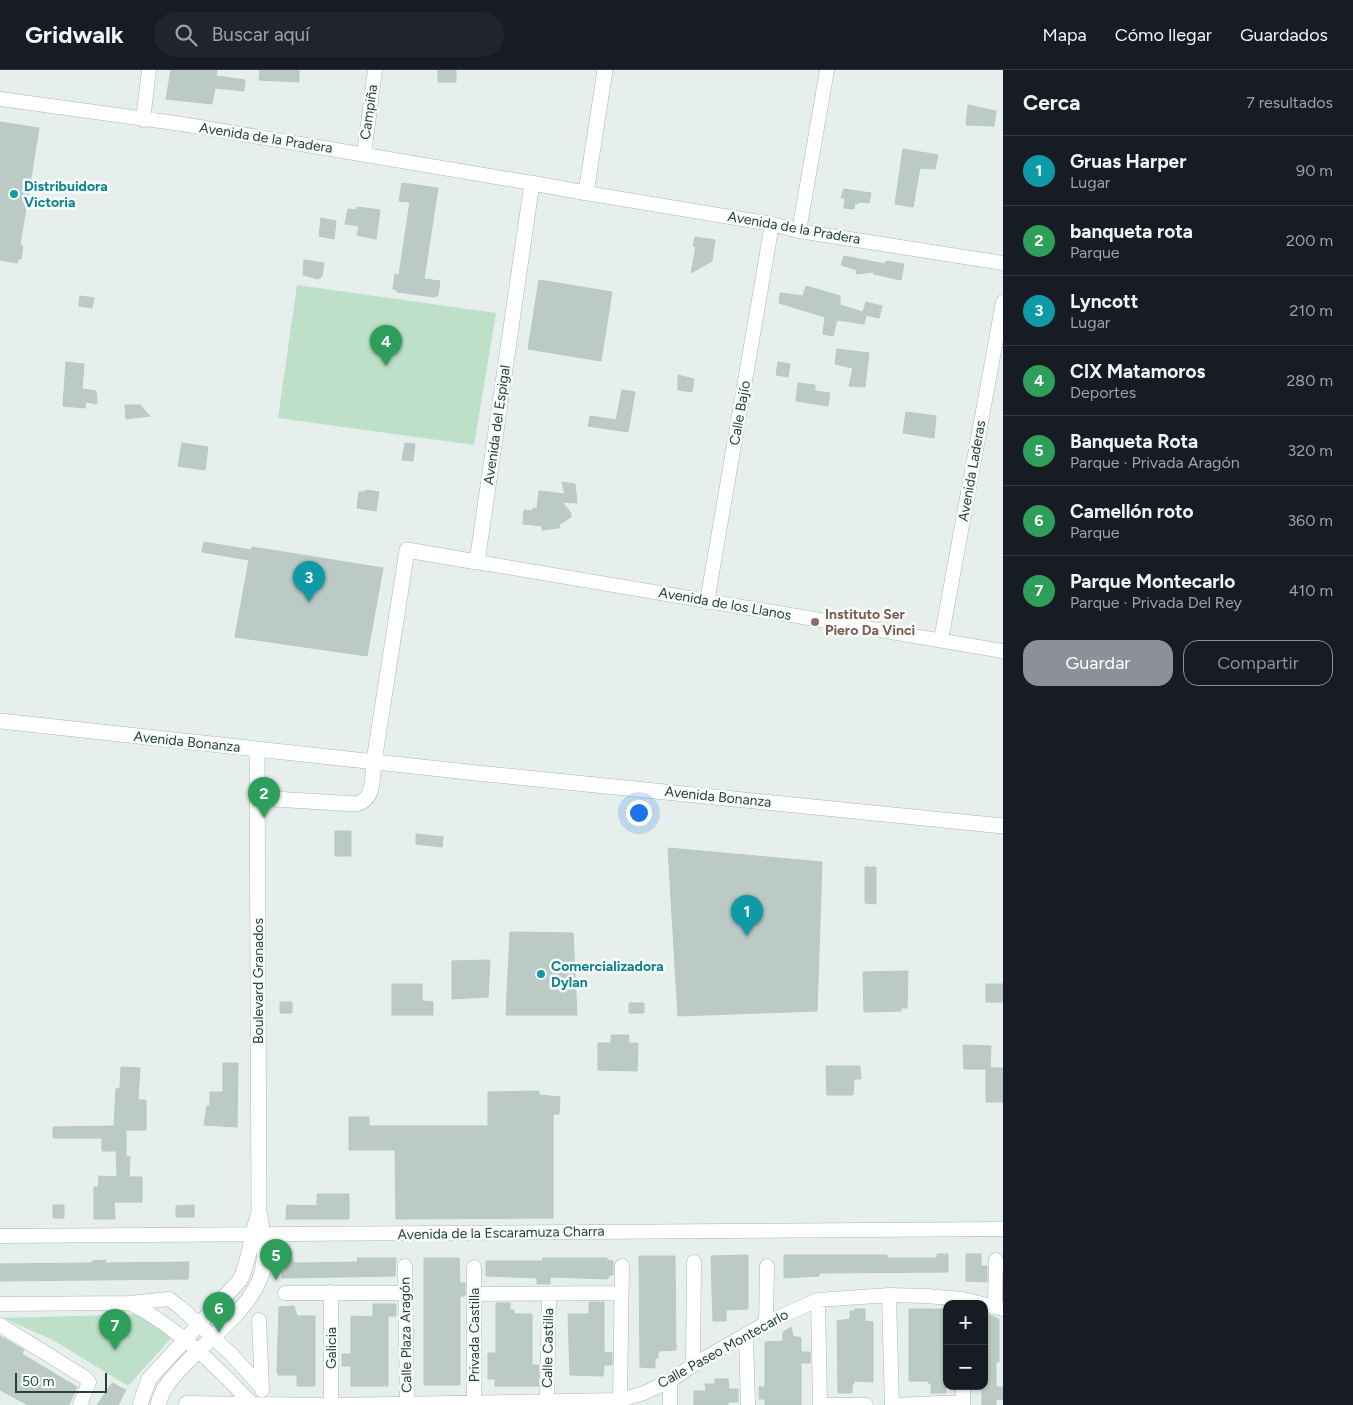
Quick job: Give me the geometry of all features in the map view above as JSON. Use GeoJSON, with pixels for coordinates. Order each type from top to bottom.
{"type":"FeatureCollection","features":[{"type":"Feature","properties":{"kind":"street"},"geometry":{"type":"LineString","coordinates":[[142,120],[149,70]]}},
{"type":"Feature","properties":{"kind":"street","name":"Campiña"},"geometry":{"type":"LineString","coordinates":[[364,154],[375,70]]}},
{"type":"Feature","properties":{"kind":"street"},"geometry":{"type":"LineString","coordinates":[[532,183],[586,193],[605,70]]}},
{"type":"Feature","properties":{"kind":"street"},"geometry":{"type":"LineString","coordinates":[[799,231],[827,70]]}},
{"type":"Feature","properties":{"kind":"street","name":"Avenida de la Pradera"},"geometry":{"type":"LineString","coordinates":[[0,99],[364,154],[532,183]]}},
{"type":"Feature","properties":{"kind":"street","name":"Avenida del Espigal"},"geometry":{"type":"LineString","coordinates":[[477,562],[532,183]]}},
{"type":"Feature","properties":{"kind":"street","name":"Avenida de la Pradera"},"geometry":{"type":"LineString","coordinates":[[586,193],[772,224],[799,231],[1003,263]]}},
{"type":"Feature","properties":{"kind":"street","name":"Calle Bajío"},"geometry":{"type":"LineString","coordinates":[[707,602],[772,224]]}},
{"type":"Feature","properties":{"kind":"street","name":"Avenida Laderas"},"geometry":{"type":"LineString","coordinates":[[941,640],[1003,302]]}},
{"type":"Feature","properties":{"kind":"street"},"geometry":{"type":"LineString","coordinates":[[257,798],[363,803],[371,790],[406,550],[477,562]]}},
{"type":"Feature","properties":{"kind":"street","name":"Avenida de los Llanos"},"geometry":{"type":"LineString","coordinates":[[477,562],[1003,651]]}},
{"type":"Feature","properties":{"kind":"street","name":"Avenida Bonanza"},"geometry":{"type":"LineString","coordinates":[[0,721],[257,750],[374,760],[477,774],[1003,826]]}},
{"type":"Feature","properties":{"kind":"street","name":"Boulevard Granados"},"geometry":{"type":"LineString","coordinates":[[158,1405],[165,1385],[238,1311],[255,1288],[263,1266],[258,1235],[257,750]]}},
{"type":"Feature","properties":{"kind":"street","name":"Avenida de la Escaramuza Charra"},"geometry":{"type":"LineString","coordinates":[[0,1236],[1003,1230]]}},
{"type":"Feature","properties":{"kind":"street","name":"Boulevard Granados"},"geometry":{"type":"LineString","coordinates":[[140,1405],[149,1379],[165,1359],[240,1280],[258,1235]]}},
{"type":"Feature","properties":{"kind":"street"},"geometry":{"type":"LineString","coordinates":[[996,1260],[999,1307]]}},
{"type":"Feature","properties":{"kind":"street"},"geometry":{"type":"LineString","coordinates":[[693,1365],[694,1262]]}},
{"type":"Feature","properties":{"kind":"street","name":"Calle Plaza Aragón"},"geometry":{"type":"LineString","coordinates":[[405,1266],[407,1403]]}},
{"type":"Feature","properties":{"kind":"street"},"geometry":{"type":"LineString","coordinates":[[620,1400],[622,1266]]}},
{"type":"Feature","properties":{"kind":"street"},"geometry":{"type":"LineString","coordinates":[[766,1323],[767,1266]]}},
{"type":"Feature","properties":{"kind":"street","name":"Privada Castilla"},"geometry":{"type":"LineString","coordinates":[[474,1267],[474,1403]]}},
{"type":"Feature","properties":{"kind":"street","name":"Galicia"},"geometry":{"type":"LineString","coordinates":[[331,1292],[331,1405]]}},
{"type":"Feature","properties":{"kind":"street"},"geometry":{"type":"LineString","coordinates":[[285,1293],[404,1293]]}},
{"type":"Feature","properties":{"kind":"street","name":"Calle Castilla"},"geometry":{"type":"LineString","coordinates":[[475,1294],[621,1293]]}},
{"type":"Feature","properties":{"kind":"street","name":"Calle Castilla"},"geometry":{"type":"LineString","coordinates":[[547,1402],[549,1294]]}},
{"type":"Feature","properties":{"kind":"street"},"geometry":{"type":"LineString","coordinates":[[889,1295],[892,1405]]}},
{"type":"Feature","properties":{"kind":"street","name":"Calle Paseo Montecarlo"},"geometry":{"type":"LineString","coordinates":[[186,1403],[331,1405],[620,1400],[644,1394],[670,1381],[693,1365],[766,1323],[818,1300],[889,1295],[950,1300]]}},
{"type":"Feature","properties":{"kind":"street"},"geometry":{"type":"LineString","coordinates":[[0,1304],[130,1303],[169,1299],[212,1337],[262,1388]]}},
{"type":"Feature","properties":{"kind":"street"},"geometry":{"type":"LineString","coordinates":[[818,1300],[820,1405],[866,1405]]}},
{"type":"Feature","properties":{"kind":"street"},"geometry":{"type":"LineString","coordinates":[[130,1303],[153,1315],[213,1363],[257,1404],[262,1388],[259,1320]]}},
{"type":"Feature","properties":{"kind":"street"},"geometry":{"type":"LineString","coordinates":[[0,1325],[84,1377],[89,1382],[88,1389],[80,1405]]}},
{"type":"Feature","properties":{"kind":"street"},"geometry":{"type":"LineString","coordinates":[[746,1336],[748,1405]]}},
{"type":"Feature","properties":{"kind":"street"},"geometry":{"type":"LineString","coordinates":[[670,1381],[670,1405]]}},
{"type":"Feature","properties":{"kind":"street"},"geometry":{"type":"LineString","coordinates":[[895,1405],[963,1403],[963,1390]]}},
{"type":"Feature","properties":{"kind":"green space"},"geometry":{"type":"Polygon","coordinates":[[[297,285],[496,313],[474,445],[278,418],[297,285]]]}},
{"type":"Feature","properties":{"kind":"green space"},"geometry":{"type":"Polygon","coordinates":[[[150,1314],[174,1335],[128,1386],[53,1340],[3,1318],[150,1314]]]}},
{"type":"Feature","properties":{"kind":"building"},"geometry":{"type":"Polygon","coordinates":[[[171,70],[217,70],[216,76],[245,80],[244,91],[215,88],[212,104],[166,99],[171,70]]]}},
{"type":"Feature","properties":{"kind":"building"},"geometry":{"type":"Polygon","coordinates":[[[260,70],[299,70],[299,82],[259,80],[260,70]]]}},
{"type":"Feature","properties":{"kind":"building"},"geometry":{"type":"Polygon","coordinates":[[[438,70],[456,70],[456,82],[438,82],[438,70]]]}},
{"type":"Feature","properties":{"kind":"building"},"geometry":{"type":"Polygon","coordinates":[[[968,105],[996,111],[994,126],[966,125],[968,105]]]}},
{"type":"Feature","properties":{"kind":"building","name":"Distribuidora Victoria"},"geometry":{"type":"Polygon","coordinates":[[[0,122],[39,128],[20,245],[23,246],[21,259],[18,259],[17,263],[0,260],[0,122]]]}},
{"type":"Feature","properties":{"kind":"building"},"geometry":{"type":"Polygon","coordinates":[[[903,149],[938,155],[935,169],[920,168],[913,207],[895,204],[903,149]]]}},
{"type":"Feature","properties":{"kind":"building"},"geometry":{"type":"Polygon","coordinates":[[[402,183],[438,188],[424,279],[440,281],[438,295],[435,297],[397,292],[398,290],[393,289],[395,274],[399,275],[410,202],[399,201],[402,183]]]}},
{"type":"Feature","properties":{"kind":"building"},"geometry":{"type":"Polygon","coordinates":[[[844,189],[871,193],[869,203],[855,203],[854,209],[844,208],[845,198],[841,198],[844,189]]]}},
{"type":"Feature","properties":{"kind":"building"},"geometry":{"type":"Polygon","coordinates":[[[357,207],[380,210],[376,239],[357,235],[359,226],[345,224],[348,209],[357,210],[357,207]]]}},
{"type":"Feature","properties":{"kind":"building"},"geometry":{"type":"Polygon","coordinates":[[[321,218],[336,221],[334,239],[319,236],[321,218]]]}},
{"type":"Feature","properties":{"kind":"building"},"geometry":{"type":"Polygon","coordinates":[[[695,237],[715,240],[712,261],[691,273],[696,247],[693,246],[695,237]]]}},
{"type":"Feature","properties":{"kind":"building"},"geometry":{"type":"Polygon","coordinates":[[[844,256],[885,264],[886,261],[904,264],[901,280],[874,274],[874,272],[856,274],[857,270],[841,265],[844,256]]]}},
{"type":"Feature","properties":{"kind":"building"},"geometry":{"type":"Polygon","coordinates":[[[304,260],[324,263],[322,276],[318,279],[303,275],[304,260]]]}},
{"type":"Feature","properties":{"kind":"building"},"geometry":{"type":"Polygon","coordinates":[[[539,280],[612,292],[601,361],[528,349],[539,280]]]}},
{"type":"Feature","properties":{"kind":"building"},"geometry":{"type":"Polygon","coordinates":[[[806,286],[840,296],[840,305],[863,312],[866,302],[882,306],[879,318],[866,315],[864,324],[837,320],[833,336],[823,334],[825,317],[779,303],[780,293],[803,296],[806,286]]]}},
{"type":"Feature","properties":{"kind":"building"},"geometry":{"type":"Polygon","coordinates":[[[80,296],[94,298],[92,308],[79,306],[80,296]]]}},
{"type":"Feature","properties":{"kind":"building"},"geometry":{"type":"Polygon","coordinates":[[[837,349],[869,353],[865,387],[849,386],[853,368],[835,364],[837,349]]]}},
{"type":"Feature","properties":{"kind":"building"},"geometry":{"type":"Polygon","coordinates":[[[66,362],[84,364],[82,389],[96,391],[97,404],[86,402],[85,408],[63,406],[66,362]]]}},
{"type":"Feature","properties":{"kind":"building"},"geometry":{"type":"Polygon","coordinates":[[[778,362],[790,364],[788,377],[776,375],[778,362]]]}},
{"type":"Feature","properties":{"kind":"building"},"geometry":{"type":"Polygon","coordinates":[[[678,375],[694,379],[692,392],[678,390],[678,375]]]}},
{"type":"Feature","properties":{"kind":"building"},"geometry":{"type":"Polygon","coordinates":[[[798,383],[815,385],[815,391],[830,393],[828,406],[796,401],[798,383]]]}},
{"type":"Feature","properties":{"kind":"building"},"geometry":{"type":"Polygon","coordinates":[[[622,390],[635,392],[628,432],[588,426],[590,416],[616,420],[622,390]]]}},
{"type":"Feature","properties":{"kind":"building"},"geometry":{"type":"Polygon","coordinates":[[[125,405],[140,405],[150,416],[126,419],[125,405]]]}},
{"type":"Feature","properties":{"kind":"building"},"geometry":{"type":"Polygon","coordinates":[[[906,412],[936,416],[934,438],[903,433],[906,412]]]}},
{"type":"Feature","properties":{"kind":"building"},"geometry":{"type":"Polygon","coordinates":[[[182,443],[208,447],[205,470],[178,466],[182,443]]]}},
{"type":"Feature","properties":{"kind":"building"},"geometry":{"type":"Polygon","coordinates":[[[405,443],[415,444],[413,461],[402,460],[405,443]]]}},
{"type":"Feature","properties":{"kind":"building"},"geometry":{"type":"Polygon","coordinates":[[[562,482],[575,484],[577,503],[562,502],[571,513],[571,517],[560,524],[559,528],[542,530],[542,526],[523,524],[524,510],[533,511],[533,508],[537,509],[539,491],[565,494],[562,482]]]}},
{"type":"Feature","properties":{"kind":"building"},"geometry":{"type":"Polygon","coordinates":[[[366,490],[379,492],[376,511],[357,508],[359,492],[366,490]]]}},
{"type":"Feature","properties":{"kind":"building"},"geometry":{"type":"Polygon","coordinates":[[[204,542],[251,550],[252,547],[383,568],[367,656],[235,637],[249,560],[202,552],[204,542]]]}},
{"type":"Feature","properties":{"kind":"building"},"geometry":{"type":"Polygon","coordinates":[[[335,831],[351,831],[351,856],[335,856],[335,831]]]}},
{"type":"Feature","properties":{"kind":"building"},"geometry":{"type":"Polygon","coordinates":[[[416,834],[443,837],[442,847],[416,844],[416,834]]]}},
{"type":"Feature","properties":{"kind":"building"},"geometry":{"type":"Polygon","coordinates":[[[668,848],[822,862],[817,1011],[678,1016],[668,848]]]}},
{"type":"Feature","properties":{"kind":"building"},"geometry":{"type":"Polygon","coordinates":[[[865,867],[876,867],[876,904],[865,903],[865,867]]]}},
{"type":"Feature","properties":{"kind":"building","name":"Comercializadora Dylan"},"geometry":{"type":"Polygon","coordinates":[[[510,932],[573,933],[577,1015],[506,1015],[510,932]]]}},
{"type":"Feature","properties":{"kind":"building"},"geometry":{"type":"Polygon","coordinates":[[[490,960],[488,997],[452,999],[452,961],[490,960]]]}},
{"type":"Feature","properties":{"kind":"building"},"geometry":{"type":"Polygon","coordinates":[[[908,971],[907,1008],[901,1008],[901,1011],[864,1012],[863,972],[908,971]]]}},
{"type":"Feature","properties":{"kind":"building"},"geometry":{"type":"Polygon","coordinates":[[[392,984],[422,984],[422,1001],[433,1002],[433,1015],[392,1015],[392,984]]]}},
{"type":"Feature","properties":{"kind":"building"},"geometry":{"type":"Polygon","coordinates":[[[986,984],[1003,984],[1003,1002],[986,1002],[986,984]]]}},
{"type":"Feature","properties":{"kind":"building"},"geometry":{"type":"Polygon","coordinates":[[[280,1002],[292,1002],[292,1013],[280,1013],[280,1002]]]}},
{"type":"Feature","properties":{"kind":"building"},"geometry":{"type":"Polygon","coordinates":[[[629,1003],[644,1003],[644,1013],[629,1013],[629,1003]]]}},
{"type":"Feature","properties":{"kind":"building"},"geometry":{"type":"Polygon","coordinates":[[[611,1035],[629,1035],[628,1043],[638,1043],[637,1071],[598,1070],[598,1043],[611,1043],[611,1035]]]}},
{"type":"Feature","properties":{"kind":"building"},"geometry":{"type":"Polygon","coordinates":[[[963,1045],[991,1046],[990,1068],[1003,1068],[1003,1102],[986,1102],[986,1069],[964,1069],[963,1045]]]}},
{"type":"Feature","properties":{"kind":"building"},"geometry":{"type":"Polygon","coordinates":[[[223,1063],[238,1063],[237,1127],[204,1125],[207,1106],[210,1106],[210,1092],[223,1092],[223,1063]]]}},
{"type":"Feature","properties":{"kind":"building"},"geometry":{"type":"Polygon","coordinates":[[[826,1066],[860,1066],[861,1079],[854,1079],[853,1095],[827,1095],[826,1066]]]}},
{"type":"Feature","properties":{"kind":"building"},"geometry":{"type":"Polygon","coordinates":[[[121,1067],[140,1068],[138,1100],[146,1100],[146,1130],[126,1130],[126,1156],[130,1157],[129,1177],[142,1177],[142,1202],[114,1202],[115,1219],[94,1219],[94,1187],[98,1187],[99,1176],[117,1177],[116,1151],[102,1151],[102,1138],[53,1138],[53,1127],[114,1126],[116,1089],[120,1088],[121,1067]]]}},
{"type":"Feature","properties":{"kind":"building"},"geometry":{"type":"Polygon","coordinates":[[[539,1091],[539,1095],[560,1097],[559,1114],[553,1114],[553,1218],[396,1219],[395,1150],[349,1150],[349,1117],[369,1117],[369,1126],[488,1126],[488,1092],[539,1091]]]}},
{"type":"Feature","properties":{"kind":"building"},"geometry":{"type":"Polygon","coordinates":[[[317,1194],[349,1194],[349,1219],[286,1219],[287,1205],[317,1206],[317,1194]]]}},
{"type":"Feature","properties":{"kind":"building"},"geometry":{"type":"Polygon","coordinates":[[[53,1205],[64,1205],[64,1218],[53,1218],[53,1205]]]}},
{"type":"Feature","properties":{"kind":"building"},"geometry":{"type":"Polygon","coordinates":[[[194,1205],[194,1217],[176,1217],[176,1206],[194,1205]]]}},
{"type":"Feature","properties":{"kind":"building"},"geometry":{"type":"Polygon","coordinates":[[[937,1254],[948,1254],[948,1272],[819,1273],[819,1276],[784,1278],[784,1255],[887,1255],[887,1258],[937,1258],[937,1254]]]}},
{"type":"Feature","properties":{"kind":"building"},"geometry":{"type":"Polygon","coordinates":[[[966,1254],[981,1254],[981,1266],[987,1266],[987,1282],[966,1281],[966,1254]]]}},
{"type":"Feature","properties":{"kind":"building"},"geometry":{"type":"Polygon","coordinates":[[[748,1255],[748,1309],[726,1310],[726,1321],[713,1321],[711,1256],[748,1255]]]}},
{"type":"Feature","properties":{"kind":"building"},"geometry":{"type":"Polygon","coordinates":[[[639,1256],[675,1256],[676,1350],[658,1351],[658,1358],[655,1358],[655,1368],[640,1367],[639,1256]]]}},
{"type":"Feature","properties":{"kind":"building"},"geometry":{"type":"Polygon","coordinates":[[[357,1258],[396,1258],[395,1276],[282,1278],[281,1259],[293,1259],[293,1263],[304,1263],[358,1262],[357,1258]]]}},
{"type":"Feature","properties":{"kind":"building"},"geometry":{"type":"Polygon","coordinates":[[[424,1258],[459,1258],[460,1283],[465,1283],[465,1296],[460,1296],[460,1385],[424,1385],[424,1258]]]}},
{"type":"Feature","properties":{"kind":"building"},"geometry":{"type":"Polygon","coordinates":[[[543,1258],[607,1258],[607,1260],[613,1261],[613,1275],[609,1275],[608,1279],[550,1277],[550,1284],[537,1284],[537,1278],[486,1276],[486,1261],[543,1261],[543,1258]]]}},
{"type":"Feature","properties":{"kind":"building"},"geometry":{"type":"Polygon","coordinates":[[[106,1260],[105,1263],[189,1262],[188,1279],[0,1281],[0,1264],[92,1263],[92,1261],[106,1260]]]}},
{"type":"Feature","properties":{"kind":"building"},"geometry":{"type":"Polygon","coordinates":[[[589,1302],[604,1302],[604,1352],[612,1353],[612,1365],[604,1365],[603,1376],[570,1375],[568,1314],[589,1314],[589,1302]]]}},
{"type":"Feature","properties":{"kind":"building"},"geometry":{"type":"Polygon","coordinates":[[[496,1303],[510,1303],[510,1310],[514,1310],[514,1314],[532,1314],[532,1365],[539,1365],[539,1386],[495,1386],[495,1379],[488,1379],[488,1353],[496,1353],[496,1303]]]}},
{"type":"Feature","properties":{"kind":"building"},"geometry":{"type":"Polygon","coordinates":[[[373,1304],[396,1304],[396,1316],[388,1316],[388,1386],[351,1386],[351,1366],[342,1366],[342,1354],[351,1354],[351,1316],[373,1317],[373,1304]]]}},
{"type":"Feature","properties":{"kind":"building"},"geometry":{"type":"Polygon","coordinates":[[[294,1306],[297,1316],[315,1316],[315,1386],[297,1386],[297,1375],[278,1375],[279,1307],[294,1306]]]}},
{"type":"Feature","properties":{"kind":"building"},"geometry":{"type":"Polygon","coordinates":[[[855,1309],[865,1309],[865,1321],[873,1322],[873,1382],[855,1381],[852,1386],[852,1393],[838,1393],[837,1321],[850,1319],[850,1311],[855,1311],[855,1309]]]}},
{"type":"Feature","properties":{"kind":"building"},"geometry":{"type":"Polygon","coordinates":[[[909,1309],[943,1309],[943,1390],[946,1390],[946,1393],[931,1393],[931,1383],[928,1383],[928,1381],[909,1381],[909,1309]]]}},
{"type":"Feature","properties":{"kind":"building"},"geometry":{"type":"Polygon","coordinates":[[[988,1315],[999,1319],[999,1362],[996,1362],[996,1387],[1003,1387],[1003,1400],[996,1399],[996,1405],[982,1405],[982,1390],[988,1390],[988,1315]]]}},
{"type":"Feature","properties":{"kind":"building"},"geometry":{"type":"Polygon","coordinates":[[[791,1327],[793,1336],[801,1338],[801,1352],[810,1352],[810,1363],[801,1363],[801,1405],[765,1405],[765,1399],[759,1399],[759,1387],[765,1387],[765,1342],[783,1341],[783,1332],[791,1327]]]}},
{"type":"Feature","properties":{"kind":"building"},"geometry":{"type":"Polygon","coordinates":[[[0,1336],[24,1350],[22,1354],[77,1387],[69,1405],[28,1405],[0,1390],[0,1336]]]}},
{"type":"Feature","properties":{"kind":"building"},"geometry":{"type":"Polygon","coordinates":[[[715,1379],[728,1379],[729,1389],[738,1389],[738,1402],[728,1402],[728,1405],[694,1405],[694,1391],[706,1391],[705,1384],[715,1384],[715,1379]]]}},
{"type":"Feature","properties":{"kind":"building"},"geometry":{"type":"Polygon","coordinates":[[[112,1383],[126,1390],[118,1405],[97,1405],[112,1383]]]}},
{"type":"Feature","properties":{"kind":"place","name":"Distribuidora Victoria"},"geometry":{"type":"Point","coordinates":[14,194]}},
{"type":"Feature","properties":{"kind":"place","name":"CIX Matamoros"},"geometry":{"type":"Point","coordinates":[386,366]}},
{"type":"Feature","properties":{"kind":"place","name":"Lyncott"},"geometry":{"type":"Point","coordinates":[309,602]}},
{"type":"Feature","properties":{"kind":"place","name":"Instituto Ser Piero Da Vinci"},"geometry":{"type":"Point","coordinates":[815,622]}},
{"type":"Feature","properties":{"kind":"place","name":"banqueta rota"},"geometry":{"type":"Point","coordinates":[264,818]}},
{"type":"Feature","properties":{"kind":"place","name":"Gruas Harper"},"geometry":{"type":"Point","coordinates":[747,936]}},
{"type":"Feature","properties":{"kind":"place","name":"Comercializadora Dylan"},"geometry":{"type":"Point","coordinates":[541,974]}},
{"type":"Feature","properties":{"kind":"place","name":"Banqueta Rota"},"geometry":{"type":"Point","coordinates":[276,1280]}},
{"type":"Feature","properties":{"kind":"place","name":"Camellón roto"},"geometry":{"type":"Point","coordinates":[219,1333]}},
{"type":"Feature","properties":{"kind":"place","name":"Parque Montecarlo"},"geometry":{"type":"Point","coordinates":[115,1350]}}]}
